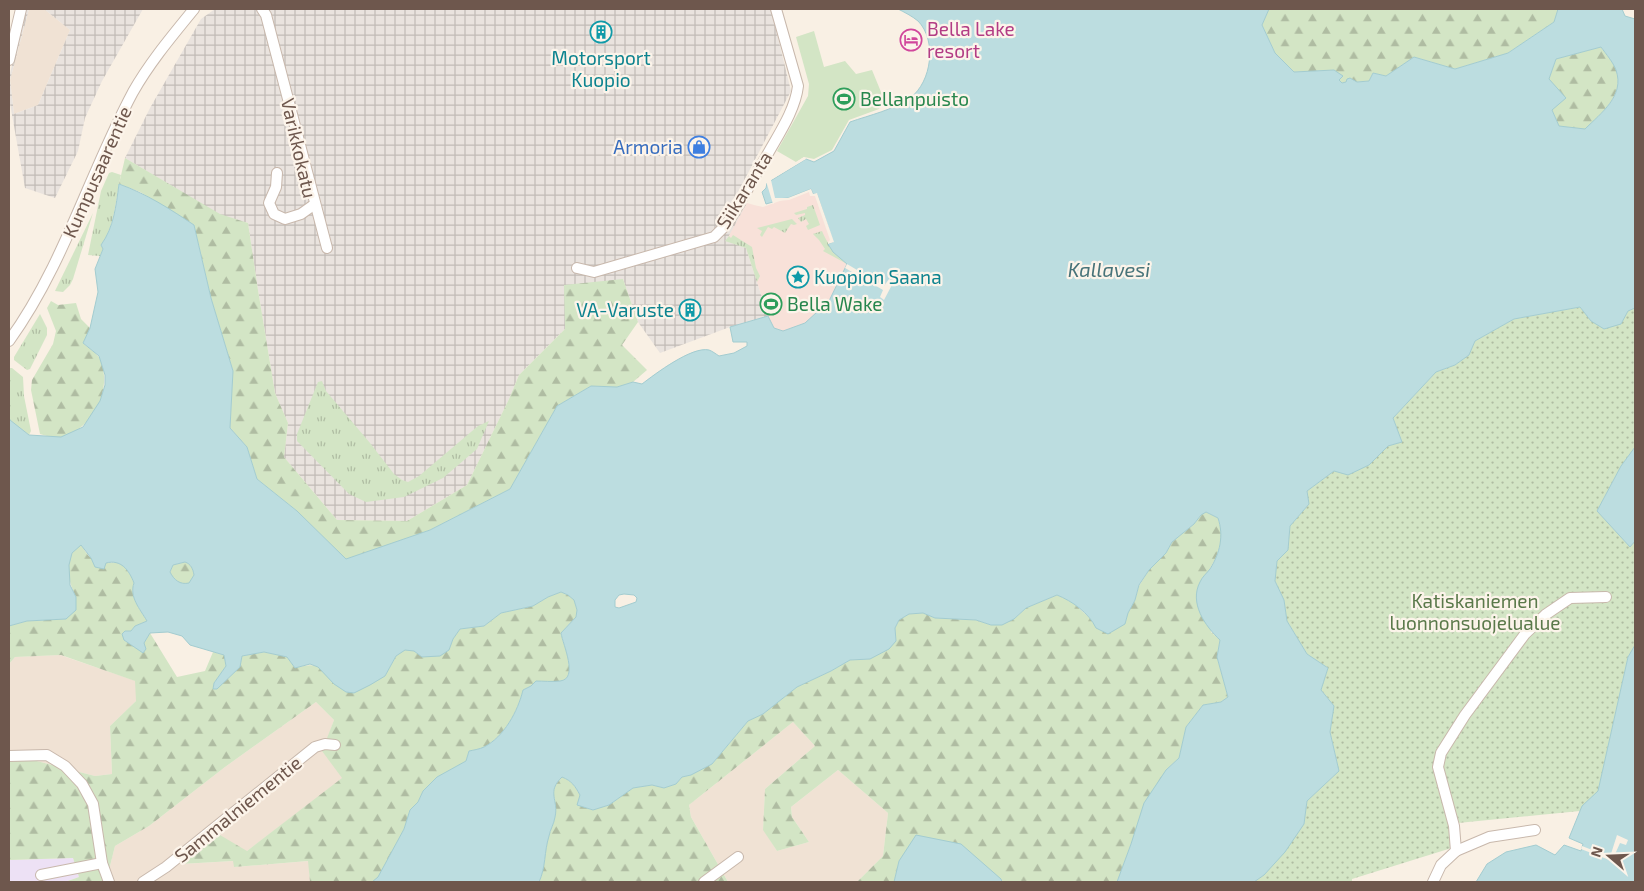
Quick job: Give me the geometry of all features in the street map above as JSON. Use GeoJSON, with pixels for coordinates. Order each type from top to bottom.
{"type":"FeatureCollection","features":[{"type":"Feature","properties":{"kind":"street"},"geometry":{"type":"LineString","coordinates":[[9,60],[21,9]]}},
{"type":"Feature","properties":{"kind":"street","name":"Kumpusaarentie"},"geometry":{"type":"LineString","coordinates":[[9,341],[34,304],[60,255],[133,93],[153,59],[194,9]]}},
{"type":"Feature","properties":{"kind":"street","name":"Varikkokatu"},"geometry":{"type":"LineString","coordinates":[[262,9],[266,15],[316,204],[301,214],[285,219],[274,214],[269,203],[276,188],[277,173]]}},
{"type":"Feature","properties":{"kind":"street","name":"Siikaranta"},"geometry":{"type":"LineString","coordinates":[[577,268],[594,272],[714,237],[726,224],[781,130],[797,93],[798,86],[776,9]]}},
{"type":"Feature","properties":{"kind":"street"},"geometry":{"type":"LineString","coordinates":[[316,204],[328,248]]}},
{"type":"Feature","properties":{"kind":"street"},"geometry":{"type":"LineString","coordinates":[[1456,851],[1454,826],[1438,767],[1441,753],[1465,715],[1525,634],[1545,614],[1570,598],[1606,597]]}},
{"type":"Feature","properties":{"kind":"street","name":"Sammalniementie"},"geometry":{"type":"LineString","coordinates":[[143,882],[166,866],[315,747],[325,744],[335,745]]}},
{"type":"Feature","properties":{"kind":"street"},"geometry":{"type":"LineString","coordinates":[[9,756],[47,755],[65,766],[82,784],[93,804],[102,863],[109,882]]}},
{"type":"Feature","properties":{"kind":"street"},"geometry":{"type":"LineString","coordinates":[[1433,882],[1441,865],[1456,851],[1489,837],[1536,830]]}},
{"type":"Feature","properties":{"kind":"street"},"geometry":{"type":"LineString","coordinates":[[704,882],[738,857]]}},
{"type":"Feature","properties":{"kind":"street"},"geometry":{"type":"LineString","coordinates":[[41,875],[102,863]]}},
{"type":"Feature","properties":{"kind":"shaded area"},"geometry":{"type":"Polygon","coordinates":[[[25,9],[29,9],[10,80],[14,114],[38,105],[70,30],[44,9],[143,9],[102,81],[85,118],[78,151],[55,198],[25,188],[9,98],[9,78],[25,9]]]}},
{"type":"Feature","properties":{"kind":"shaded area"},"geometry":{"type":"Polygon","coordinates":[[[29,9],[44,9],[70,30],[38,105],[14,114],[10,80],[29,9]]]}},
{"type":"Feature","properties":{"kind":"shaded area"},"geometry":{"type":"Polygon","coordinates":[[[215,9],[771,9],[791,91],[736,196],[747,203],[726,241],[746,248],[768,316],[730,327],[660,353],[638,322],[623,279],[565,329],[519,375],[467,485],[407,521],[337,520],[284,457],[288,423],[275,393],[248,223],[220,215],[125,158],[150,108],[201,19],[215,9]]]}},
{"type":"Feature","properties":{"kind":"shaded area"},"geometry":{"type":"Polygon","coordinates":[[[811,190],[817,193],[834,242],[833,252],[847,264],[829,301],[805,323],[783,331],[774,328],[768,316],[746,248],[725,241],[747,203],[763,207],[811,190]]]}},
{"type":"Feature","properties":{"kind":"shaded area"},"geometry":{"type":"Polygon","coordinates":[[[60,655],[136,681],[136,701],[110,726],[112,774],[95,776],[29,759],[9,762],[9,664],[15,657],[60,655]]]}},
{"type":"Feature","properties":{"kind":"shaded area"},"geometry":{"type":"Polygon","coordinates":[[[316,702],[334,720],[323,751],[343,778],[247,851],[182,864],[234,861],[235,867],[309,861],[310,882],[106,882],[115,846],[149,826],[225,767],[316,702]]]}},
{"type":"Feature","properties":{"kind":"shaded area"},"geometry":{"type":"Polygon","coordinates":[[[793,722],[815,746],[765,789],[763,829],[777,851],[809,842],[792,817],[791,807],[838,770],[888,813],[883,856],[857,882],[728,882],[691,817],[689,805],[793,722]]]}},
{"type":"Feature","properties":{"kind":"shaded area"},"geometry":{"type":"Polygon","coordinates":[[[73,858],[79,877],[65,882],[9,882],[9,860],[73,858]]]}},
{"type":"Feature","properties":{"kind":"green space"},"geometry":{"type":"Polygon","coordinates":[[[1269,9],[1558,9],[1554,22],[1508,53],[1455,69],[1414,57],[1386,76],[1373,73],[1369,81],[1341,83],[1338,80],[1342,77],[1334,70],[1294,72],[1275,53],[1262,25],[1269,9]]]}},
{"type":"Feature","properties":{"kind":"green space","name":"Bellanpuisto"},"geometry":{"type":"Polygon","coordinates":[[[814,31],[824,67],[845,61],[856,74],[872,70],[883,102],[879,109],[849,120],[832,150],[814,159],[804,157],[796,162],[777,151],[808,96],[809,84],[796,37],[814,31]]]}},
{"type":"Feature","properties":{"kind":"green space"},"geometry":{"type":"Polygon","coordinates":[[[1601,47],[1616,70],[1618,79],[1617,88],[1610,103],[1586,130],[1559,126],[1552,110],[1549,79],[1556,59],[1601,47]]]}},
{"type":"Feature","properties":{"kind":"green space"},"geometry":{"type":"Polygon","coordinates":[[[125,158],[220,214],[248,223],[275,393],[288,423],[284,457],[337,520],[407,521],[467,485],[519,375],[565,329],[564,285],[623,279],[638,322],[622,345],[647,370],[633,382],[617,387],[591,386],[557,406],[510,489],[430,530],[346,560],[297,511],[257,479],[247,447],[230,428],[233,371],[211,298],[194,225],[140,192],[119,184],[125,158]]]}},
{"type":"Feature","properties":{"kind":"green space"},"geometry":{"type":"Polygon","coordinates":[[[109,173],[121,175],[110,229],[101,245],[103,249],[100,256],[88,255],[101,191],[109,173]]]}},
{"type":"Feature","properties":{"kind":"green space"},"geometry":{"type":"Polygon","coordinates":[[[813,205],[820,225],[808,230],[806,226],[809,224],[806,219],[801,222],[798,218],[805,215],[805,213],[796,215],[794,213],[813,205]]]}},
{"type":"Feature","properties":{"kind":"green space"},"geometry":{"type":"Polygon","coordinates":[[[93,213],[73,279],[63,292],[55,291],[93,213]]]}},
{"type":"Feature","properties":{"kind":"green space"},"geometry":{"type":"Polygon","coordinates":[[[792,219],[797,224],[791,224],[785,233],[774,227],[772,229],[768,227],[762,237],[760,235],[762,231],[757,228],[792,219]]]}},
{"type":"Feature","properties":{"kind":"green space"},"geometry":{"type":"Polygon","coordinates":[[[822,231],[832,249],[847,264],[823,251],[825,249],[813,234],[822,231]]]}},
{"type":"Feature","properties":{"kind":"green space"},"geometry":{"type":"Polygon","coordinates":[[[733,235],[752,247],[756,268],[760,276],[757,282],[746,248],[725,241],[729,236],[731,238],[733,235]]]}},
{"type":"Feature","properties":{"kind":"green space"},"geometry":{"type":"Polygon","coordinates":[[[51,301],[58,305],[76,303],[81,319],[90,328],[83,343],[99,357],[104,382],[98,406],[92,416],[74,432],[60,438],[40,434],[31,390],[32,380],[53,344],[56,331],[47,308],[51,301]]]}},
{"type":"Feature","properties":{"kind":"green space","name":"Katiskaniemen luonnonsuojelualue"},"geometry":{"type":"Polygon","coordinates":[[[1580,307],[1591,321],[1621,324],[1628,311],[1635,308],[1635,447],[1621,466],[1597,511],[1630,547],[1635,541],[1635,645],[1628,657],[1598,792],[1582,806],[1580,811],[1458,823],[1458,846],[1352,879],[1352,882],[1254,882],[1264,875],[1304,824],[1307,801],[1339,771],[1330,732],[1334,706],[1321,690],[1328,668],[1307,654],[1287,621],[1284,600],[1275,581],[1277,561],[1288,550],[1290,526],[1309,504],[1307,491],[1334,471],[1369,465],[1388,446],[1402,442],[1393,418],[1436,372],[1455,365],[1469,355],[1475,341],[1514,319],[1580,307]]]}},
{"type":"Feature","properties":{"kind":"green space"},"geometry":{"type":"Polygon","coordinates":[[[40,314],[47,328],[47,335],[30,369],[27,370],[14,360],[14,357],[40,314]]]}},
{"type":"Feature","properties":{"kind":"green space"},"geometry":{"type":"Polygon","coordinates":[[[9,368],[12,368],[23,377],[24,396],[31,431],[29,435],[9,420],[9,368]]]}},
{"type":"Feature","properties":{"kind":"green space"},"geometry":{"type":"Polygon","coordinates":[[[322,381],[326,391],[394,474],[408,482],[419,476],[478,426],[489,421],[477,449],[443,478],[404,497],[366,502],[349,494],[297,441],[297,434],[318,382],[322,381]]]}},
{"type":"Feature","properties":{"kind":"green space"},"geometry":{"type":"Polygon","coordinates":[[[1206,512],[1218,518],[1221,532],[1219,551],[1209,570],[1211,632],[1220,640],[1217,657],[1228,697],[1221,702],[1203,705],[1186,727],[1179,758],[1166,770],[1131,844],[1117,882],[1002,882],[1001,879],[899,861],[894,882],[857,882],[883,856],[888,813],[838,770],[791,807],[792,817],[809,842],[777,851],[763,830],[765,789],[815,746],[793,722],[689,805],[691,817],[728,882],[539,882],[543,871],[547,842],[555,817],[555,787],[562,777],[575,786],[580,795],[578,805],[592,810],[609,805],[633,788],[652,785],[664,788],[676,784],[682,777],[691,775],[712,764],[748,721],[763,714],[797,687],[850,660],[870,659],[896,641],[895,628],[899,620],[909,614],[923,613],[935,618],[976,620],[991,625],[1014,619],[1026,608],[1057,595],[1071,601],[1093,621],[1125,624],[1139,586],[1149,570],[1166,553],[1172,542],[1206,512]]]}},
{"type":"Feature","properties":{"kind":"green space"},"geometry":{"type":"Polygon","coordinates":[[[81,545],[90,557],[97,562],[119,563],[124,566],[134,583],[134,598],[147,621],[135,626],[124,640],[136,648],[144,643],[150,633],[177,677],[205,671],[213,652],[224,655],[226,666],[214,683],[213,688],[217,689],[240,667],[242,656],[264,652],[287,657],[295,668],[309,665],[317,667],[346,692],[385,676],[396,656],[405,649],[414,651],[422,657],[449,650],[453,639],[460,629],[484,626],[501,613],[533,606],[561,592],[574,600],[577,610],[576,617],[561,633],[568,661],[568,674],[566,679],[557,682],[536,681],[523,690],[514,715],[498,737],[484,747],[469,751],[466,761],[423,791],[418,802],[410,810],[404,829],[378,878],[372,882],[310,882],[308,861],[234,867],[233,861],[181,864],[220,835],[247,851],[342,778],[322,751],[334,720],[316,702],[225,767],[149,826],[115,846],[106,882],[65,882],[79,877],[73,858],[9,860],[9,762],[29,759],[95,776],[112,774],[110,726],[136,701],[135,681],[61,655],[15,657],[9,664],[9,626],[27,621],[65,619],[76,597],[69,576],[68,564],[73,551],[81,545]]]}},
{"type":"Feature","properties":{"kind":"green space"},"geometry":{"type":"Polygon","coordinates":[[[185,562],[189,564],[194,575],[189,584],[178,582],[170,573],[173,565],[185,562]]]}},
{"type":"Feature","properties":{"kind":"water","name":"Kallavesi"},"geometry":{"type":"Polygon","coordinates":[[[898,9],[1269,9],[1262,25],[1275,53],[1294,72],[1334,70],[1343,76],[1339,80],[1342,83],[1350,78],[1357,82],[1369,81],[1373,73],[1386,76],[1414,57],[1455,69],[1508,53],[1554,22],[1558,9],[1622,9],[1625,16],[1635,19],[1635,308],[1628,311],[1621,324],[1604,329],[1591,321],[1580,307],[1514,319],[1475,341],[1469,355],[1455,365],[1436,372],[1393,418],[1402,442],[1388,446],[1369,465],[1348,475],[1334,471],[1307,491],[1309,504],[1290,526],[1288,550],[1277,561],[1275,581],[1284,600],[1287,621],[1307,654],[1328,668],[1321,690],[1334,706],[1330,732],[1339,771],[1307,801],[1304,824],[1285,852],[1264,875],[1254,882],[1117,882],[1144,803],[1166,770],[1179,758],[1186,727],[1203,705],[1221,702],[1228,697],[1217,657],[1220,640],[1200,614],[1196,598],[1201,580],[1210,569],[1216,557],[1221,538],[1218,518],[1206,512],[1172,542],[1166,553],[1149,570],[1139,585],[1125,624],[1108,634],[1096,628],[1080,608],[1057,595],[1026,608],[1014,619],[1002,625],[991,625],[976,620],[935,618],[923,613],[909,614],[899,620],[895,628],[896,641],[889,649],[870,659],[850,660],[797,687],[763,714],[748,721],[712,764],[691,775],[682,777],[676,784],[664,788],[652,785],[633,788],[609,805],[593,810],[577,805],[580,795],[573,784],[562,777],[555,787],[555,817],[547,842],[543,871],[539,882],[372,882],[378,877],[404,829],[410,810],[418,802],[423,791],[437,777],[466,761],[469,751],[484,747],[498,737],[514,715],[523,690],[536,681],[560,681],[566,679],[569,668],[561,633],[576,617],[577,610],[574,600],[568,595],[561,592],[533,606],[501,613],[484,626],[460,629],[453,639],[449,650],[440,656],[422,657],[414,651],[405,650],[396,656],[385,676],[354,693],[346,692],[334,684],[318,667],[310,664],[295,668],[287,657],[264,652],[242,656],[240,667],[217,689],[213,689],[214,683],[226,666],[224,655],[190,645],[182,636],[168,632],[150,633],[144,643],[146,649],[143,653],[124,640],[122,634],[147,621],[134,598],[134,583],[130,574],[120,564],[111,562],[106,563],[104,569],[95,567],[81,545],[72,553],[69,565],[70,585],[76,597],[76,610],[66,619],[27,621],[9,626],[9,418],[29,435],[61,437],[83,427],[100,401],[105,385],[105,375],[99,356],[83,343],[90,328],[98,292],[95,269],[103,249],[101,245],[112,224],[119,184],[149,197],[194,225],[211,298],[233,371],[230,428],[247,447],[257,479],[297,511],[346,559],[430,530],[510,489],[557,406],[591,386],[617,387],[633,382],[642,384],[674,362],[693,352],[709,350],[719,356],[734,353],[747,346],[747,342],[733,342],[730,327],[768,316],[774,328],[783,331],[805,323],[829,301],[847,264],[833,252],[828,244],[833,242],[817,194],[813,194],[811,189],[788,198],[776,199],[766,204],[762,192],[766,188],[767,183],[806,159],[814,162],[834,151],[850,122],[896,106],[910,98],[917,91],[927,72],[930,49],[928,39],[918,21],[898,9]],[[1601,47],[1556,59],[1549,79],[1566,98],[1552,110],[1559,126],[1585,129],[1604,110],[1614,96],[1618,79],[1616,70],[1601,47]],[[185,562],[173,565],[170,572],[173,577],[180,583],[189,583],[194,575],[190,565],[185,562]],[[619,595],[615,600],[615,607],[619,608],[636,602],[637,598],[634,595],[619,595]]]}},
{"type":"Feature","properties":{"kind":"water"},"geometry":{"type":"Polygon","coordinates":[[[1635,447],[1635,541],[1630,547],[1597,511],[1621,466],[1635,447]]]}},
{"type":"Feature","properties":{"kind":"water"},"geometry":{"type":"Polygon","coordinates":[[[1635,645],[1635,882],[1476,882],[1487,864],[1506,852],[1536,845],[1555,855],[1564,845],[1581,851],[1583,844],[1569,838],[1582,806],[1598,791],[1628,657],[1635,645]]]}},
{"type":"Feature","properties":{"kind":"water"},"geometry":{"type":"Polygon","coordinates":[[[916,835],[961,844],[1001,879],[1002,882],[894,882],[899,861],[916,835]]]}},
{"type":"Feature","properties":{"kind":"pier"},"geometry":{"type":"Polygon","coordinates":[[[804,157],[806,159],[771,180],[775,198],[788,198],[811,189],[813,194],[817,193],[834,242],[828,244],[830,240],[815,196],[810,196],[809,192],[789,200],[777,201],[773,204],[766,181],[804,157]]]}},
{"type":"Feature","properties":{"kind":"pier"},"geometry":{"type":"Polygon","coordinates":[[[847,264],[884,286],[889,279],[894,281],[884,300],[880,297],[883,290],[845,268],[847,264]]]}},
{"type":"Feature","properties":{"kind":"pier"},"geometry":{"type":"Polygon","coordinates":[[[1617,835],[1628,840],[1626,845],[1620,843],[1612,861],[1581,849],[1582,846],[1610,857],[1617,835]]]}},
{"type":"Feature","properties":{"kind":"place","name":"Motorsport Kuopio"},"geometry":{"type":"Point","coordinates":[601,32]}},
{"type":"Feature","properties":{"kind":"place","name":"Bella Lake resort"},"geometry":{"type":"Point","coordinates":[911,40]}},
{"type":"Feature","properties":{"kind":"place","name":"Bellanpuisto"},"geometry":{"type":"Point","coordinates":[844,99]}},
{"type":"Feature","properties":{"kind":"place","name":"Armoria"},"geometry":{"type":"Point","coordinates":[699,147]}},
{"type":"Feature","properties":{"kind":"place","name":"Kuopion Saana"},"geometry":{"type":"Point","coordinates":[798,277]}},
{"type":"Feature","properties":{"kind":"place","name":"Bella Wake"},"geometry":{"type":"Point","coordinates":[771,304]}},
{"type":"Feature","properties":{"kind":"place","name":"VA-Varuste"},"geometry":{"type":"Point","coordinates":[690,310]}}]}
